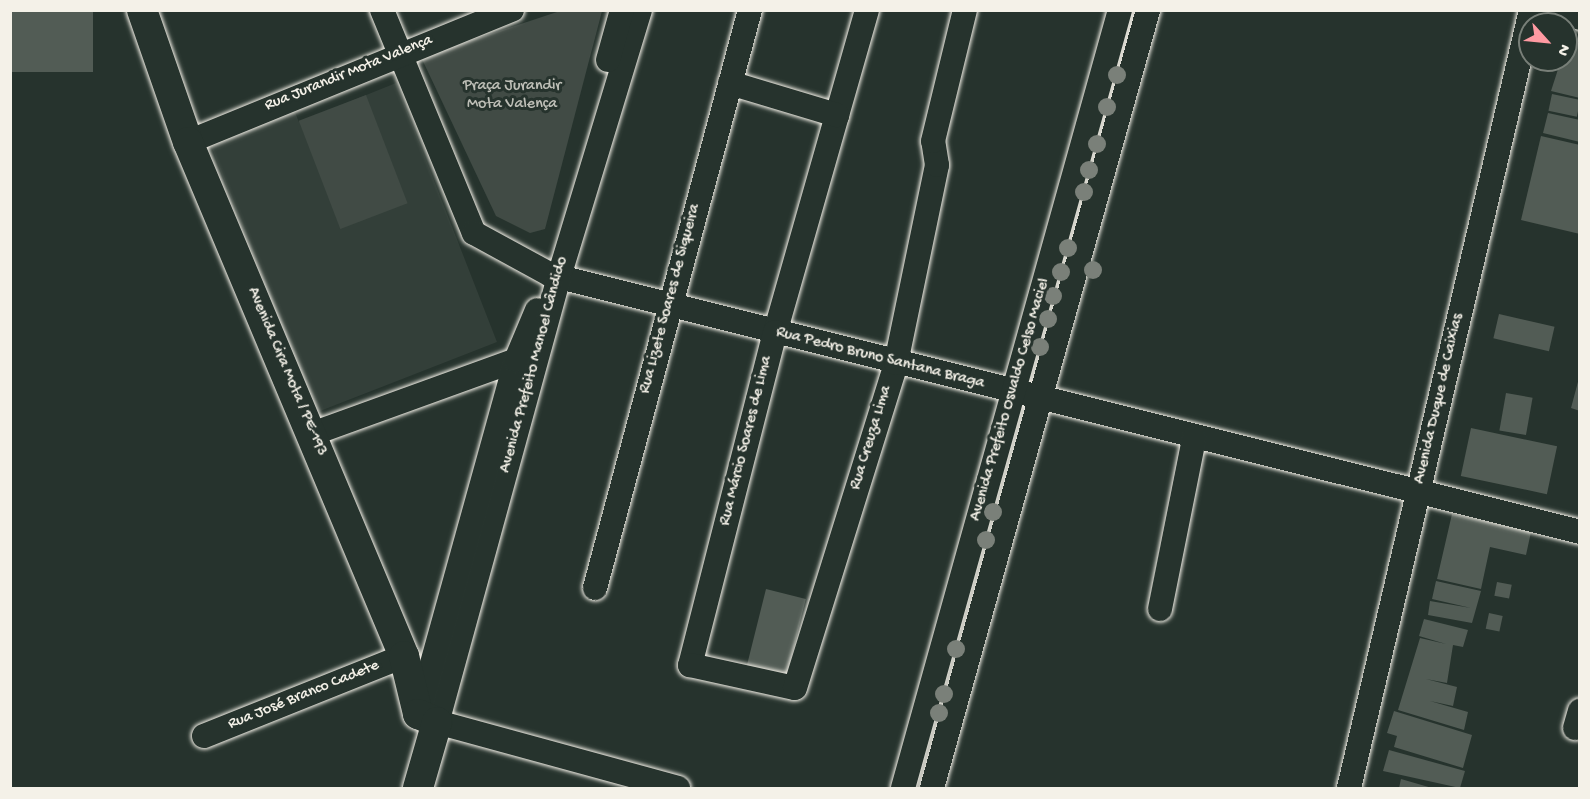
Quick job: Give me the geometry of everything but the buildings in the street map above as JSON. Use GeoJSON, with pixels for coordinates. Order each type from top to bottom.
{"type":"FeatureCollection","features":[{"type":"Feature","properties":{"kind":"main road","name":"Avenida Cira Mota / PE-193"},"geometry":{"type":"LineString","coordinates":[[142,10],[188,142],[312,434],[428,718]]}},
{"type":"Feature","properties":{"kind":"main road"},"geometry":{"type":"LineString","coordinates":[[396,789],[428,718]]}},
{"type":"Feature","properties":{"kind":"main road"},"geometry":{"type":"LineString","coordinates":[[418,789],[428,718]]}},
{"type":"Feature","properties":{"kind":"street","name":"Rua Pedro Bruno Santana Braga"},"geometry":{"type":"LineString","coordinates":[[382,10],[474,233],[555,276],[1417,496],[1580,532]]}},
{"type":"Feature","properties":{"kind":"street","name":"Rua Jurandir Mota Valença"},"geometry":{"type":"LineString","coordinates":[[188,142],[399,52],[512,10]]}},
{"type":"Feature","properties":{"kind":"street","name":"Avenida Prefeito Manoel Cândido"},"geometry":{"type":"LineString","coordinates":[[428,718],[516,360],[555,276],[621,10]]}},
{"type":"Feature","properties":{"kind":"street","name":"Avenida Prefeito Manoel Cândido"},"geometry":{"type":"LineString","coordinates":[[428,718],[555,276],[640,10]]}},
{"type":"Feature","properties":{"kind":"street","name":"Rua Lizete Soares de Siqueira"},"geometry":{"type":"LineString","coordinates":[[595,588],[669,305],[750,10]]}},
{"type":"Feature","properties":{"kind":"street","name":"Rua Márcio Soares de Lima"},"geometry":{"type":"LineString","coordinates":[[690,665],[775,332],[867,10]]}},
{"type":"Feature","properties":{"kind":"street","name":"Rua Creuza Lima"},"geometry":{"type":"LineString","coordinates":[[690,665],[795,688],[896,363],[937,165],[933,141],[965,10]]}},
{"type":"Feature","properties":{"kind":"street","name":"Avenida Prefeito Osvaldo Celso Maciel"},"geometry":{"type":"LineString","coordinates":[[903,789],[1120,10]]}},
{"type":"Feature","properties":{"kind":"street","name":"Avenida Prefeito Osvaldo Celso Maciel"},"geometry":{"type":"LineString","coordinates":[[932,789],[1148,10]]}},
{"type":"Feature","properties":{"kind":"street","name":"Avenida Duque de Caixias"},"geometry":{"type":"LineString","coordinates":[[1349,789],[1531,10]]}},
{"type":"Feature","properties":{"kind":"street"},"geometry":{"type":"LineString","coordinates":[[1551,10],[1580,18]]}},
{"type":"Feature","properties":{"kind":"street"},"geometry":{"type":"LineString","coordinates":[[730,83],[837,115]]}},
{"type":"Feature","properties":{"kind":"street"},"geometry":{"type":"LineString","coordinates":[[312,434],[516,360]]}},
{"type":"Feature","properties":{"kind":"street"},"geometry":{"type":"LineString","coordinates":[[1160,609],[1194,439]]}},
{"type":"Feature","properties":{"kind":"street","name":"Rua José Branco Cadete"},"geometry":{"type":"LineString","coordinates":[[204,736],[404,656]]}},
{"type":"Feature","properties":{"kind":"street"},"geometry":{"type":"LineString","coordinates":[[428,718],[678,789]]}},
{"type":"Feature","properties":{"kind":"shaded area"},"geometry":{"type":"Polygon","coordinates":[[[396,83],[497,342],[315,413],[210,143],[294,110],[299,122],[396,83]]]}},
{"type":"Feature","properties":{"kind":"green space","name":"Praça Jurandir Mota Valença"},"geometry":{"type":"Polygon","coordinates":[[[560,11],[602,11],[545,229],[530,233],[496,216],[421,57],[560,11]]]}},
{"type":"Feature","properties":{"kind":"green space"},"geometry":{"type":"Polygon","coordinates":[[[366,95],[408,203],[340,229],[299,121],[366,95]]]}}]}
